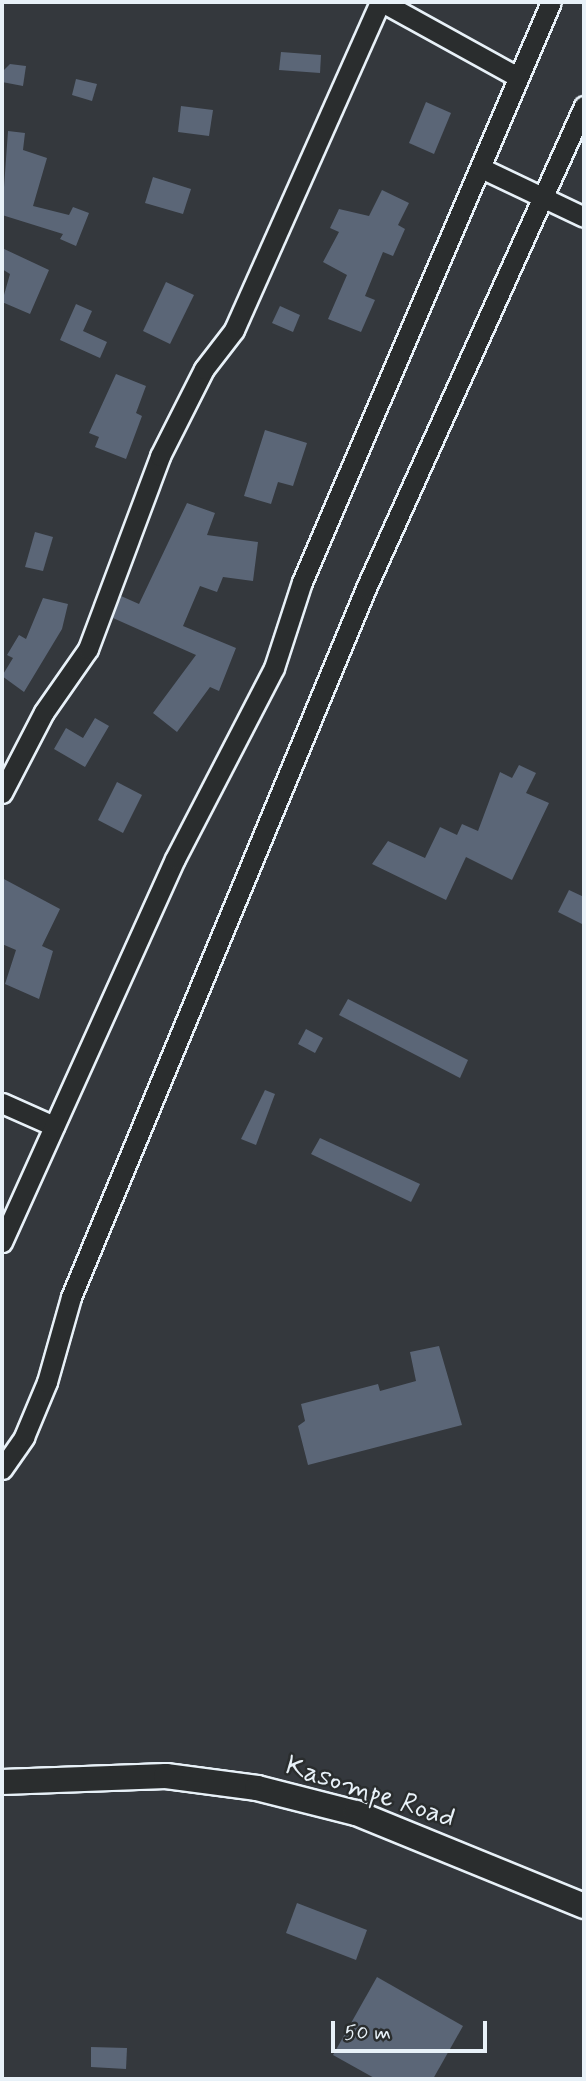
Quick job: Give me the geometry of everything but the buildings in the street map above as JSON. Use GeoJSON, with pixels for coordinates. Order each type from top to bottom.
{"type":"FeatureCollection","features":[{"type":"Feature","properties":{"kind":"street"},"geometry":{"type":"LineString","coordinates":[[2,793],[44,712],[88,649],[160,456],[204,369],[234,330],[381,2],[518,77]]}},
{"type":"Feature","properties":{"kind":"street"},"geometry":{"type":"LineString","coordinates":[[2,1242],[187,834],[274,668],[302,582],[551,2]]}},
{"type":"Feature","properties":{"kind":"street"},"geometry":{"type":"LineString","coordinates":[[2,1469],[24,1437],[47,1382],[71,1297],[366,588],[584,106]]}},
{"type":"Feature","properties":{"kind":"street"},"geometry":{"type":"LineString","coordinates":[[481,168],[584,217]]}},
{"type":"Feature","properties":{"kind":"street"},"geometry":{"type":"LineString","coordinates":[[2,1103],[54,1126]]}},
{"type":"Feature","properties":{"kind":"street","name":"Kasompe Road"},"geometry":{"type":"LineString","coordinates":[[2,1782],[166,1776],[257,1788],[356,1813],[584,1906]]}}]}
